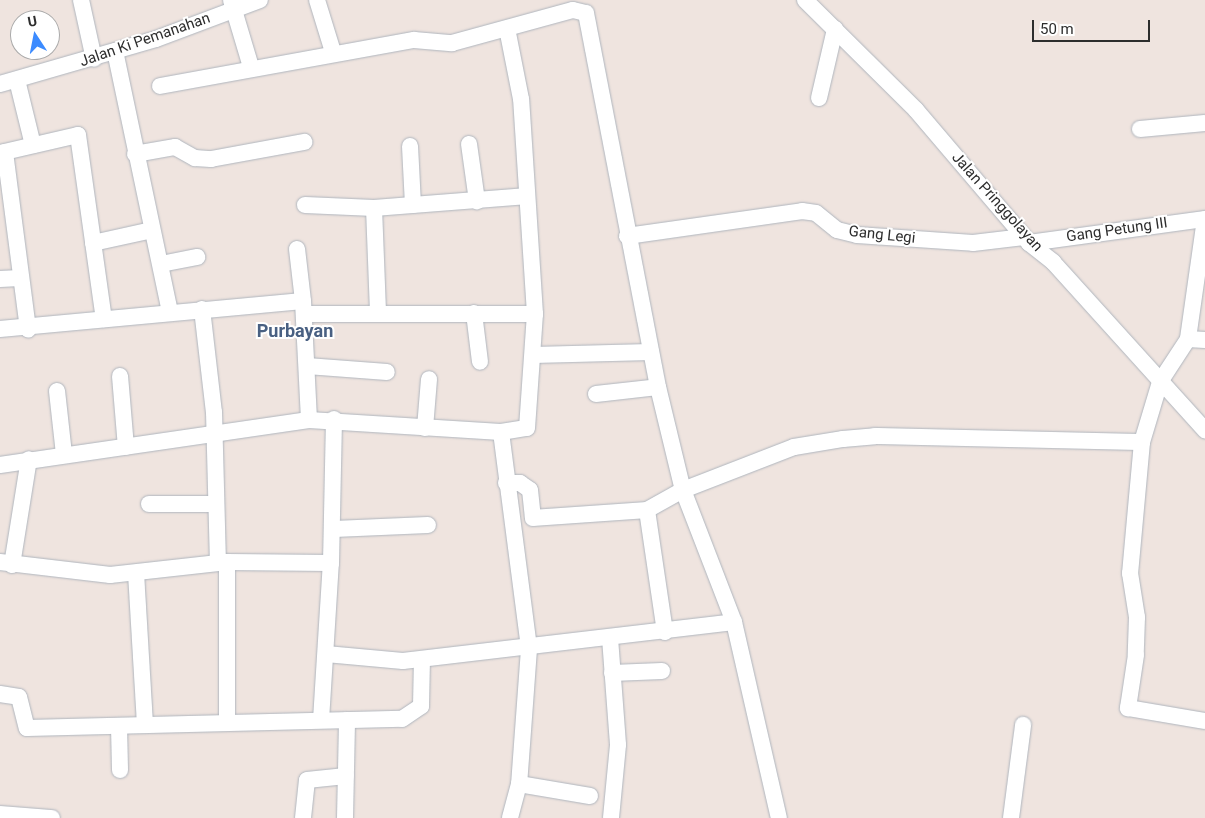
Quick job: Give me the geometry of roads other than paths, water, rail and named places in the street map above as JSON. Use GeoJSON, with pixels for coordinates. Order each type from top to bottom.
{"type":"FeatureCollection","features":[{"type":"Feature","properties":{"kind":"street"},"geometry":{"type":"LineString","coordinates":[[82,0],[94,58]]}},
{"type":"Feature","properties":{"kind":"street","name":"Jalan Ki Pemanahan"},"geometry":{"type":"LineString","coordinates":[[0,84],[115,51],[233,4],[260,0]]}},
{"type":"Feature","properties":{"kind":"street"},"geometry":{"type":"LineString","coordinates":[[317,0],[333,52]]}},
{"type":"Feature","properties":{"kind":"street","name":"Jalan Pringgolayan"},"geometry":{"type":"LineString","coordinates":[[805,0],[930,125],[1027,240],[1053,262],[1205,430]]}},
{"type":"Feature","properties":{"kind":"street"},"geometry":{"type":"LineString","coordinates":[[233,4],[251,67]]}},
{"type":"Feature","properties":{"kind":"street"},"geometry":{"type":"LineString","coordinates":[[160,86],[333,52],[414,40],[442,45],[573,10],[589,18],[627,236],[658,387],[683,490],[734,622],[779,818]]}},
{"type":"Feature","properties":{"kind":"street"},"geometry":{"type":"LineString","coordinates":[[0,465],[64,454],[215,436],[309,420],[334,420],[501,432],[520,431],[529,422],[535,314],[525,196],[521,99],[507,28]]}},
{"type":"Feature","properties":{"kind":"street"},"geometry":{"type":"LineString","coordinates":[[819,98],[835,29]]}},
{"type":"Feature","properties":{"kind":"street"},"geometry":{"type":"LineString","coordinates":[[115,51],[134,154],[161,264],[170,311]]}},
{"type":"Feature","properties":{"kind":"street"},"geometry":{"type":"LineString","coordinates":[[17,80],[33,145]]}},
{"type":"Feature","properties":{"kind":"street"},"geometry":{"type":"LineString","coordinates":[[1140,129],[1205,123]]}},
{"type":"Feature","properties":{"kind":"street"},"geometry":{"type":"LineString","coordinates":[[28,330],[2,153],[78,135],[104,319]]}},
{"type":"Feature","properties":{"kind":"street"},"geometry":{"type":"LineString","coordinates":[[134,154],[175,147],[195,158],[211,159],[304,142]]}},
{"type":"Feature","properties":{"kind":"street"},"geometry":{"type":"LineString","coordinates":[[469,144],[477,202]]}},
{"type":"Feature","properties":{"kind":"street"},"geometry":{"type":"LineString","coordinates":[[410,146],[413,205]]}},
{"type":"Feature","properties":{"kind":"street"},"geometry":{"type":"LineString","coordinates":[[305,205],[374,208],[477,202],[525,196]]}},
{"type":"Feature","properties":{"kind":"street"},"geometry":{"type":"LineString","coordinates":[[374,208],[378,311]]}},
{"type":"Feature","properties":{"kind":"street","name":"Gang Legi"},"geometry":{"type":"LineString","coordinates":[[627,236],[802,211],[816,213],[837,230],[857,236],[973,243],[1027,240]]}},
{"type":"Feature","properties":{"kind":"street"},"geometry":{"type":"LineString","coordinates":[[1205,219],[1188,339],[1160,382],[1142,442],[1130,574],[1137,617],[1136,655],[1128,708],[1205,721]]}},
{"type":"Feature","properties":{"kind":"street","name":"Gang Petung III"},"geometry":{"type":"LineString","coordinates":[[1027,240],[1205,219]]}},
{"type":"Feature","properties":{"kind":"street"},"geometry":{"type":"LineString","coordinates":[[93,243],[152,230]]}},
{"type":"Feature","properties":{"kind":"street"},"geometry":{"type":"LineString","coordinates":[[297,249],[303,307],[309,420]]}},
{"type":"Feature","properties":{"kind":"street"},"geometry":{"type":"LineString","coordinates":[[161,264],[197,257]]}},
{"type":"Feature","properties":{"kind":"street"},"geometry":{"type":"LineString","coordinates":[[0,280],[20,278]]}},
{"type":"Feature","properties":{"kind":"street"},"geometry":{"type":"LineString","coordinates":[[0,329],[28,330],[170,311],[202,309],[303,307],[378,311],[535,314]]}},
{"type":"Feature","properties":{"kind":"street"},"geometry":{"type":"LineString","coordinates":[[202,309],[215,436],[215,504],[223,562],[227,720]]}},
{"type":"Feature","properties":{"kind":"street"},"geometry":{"type":"LineString","coordinates":[[474,313],[480,362]]}},
{"type":"Feature","properties":{"kind":"street"},"geometry":{"type":"LineString","coordinates":[[1188,339],[1205,340]]}},
{"type":"Feature","properties":{"kind":"street"},"geometry":{"type":"LineString","coordinates":[[533,355],[651,352]]}},
{"type":"Feature","properties":{"kind":"street"},"geometry":{"type":"LineString","coordinates":[[307,366],[386,372]]}},
{"type":"Feature","properties":{"kind":"street"},"geometry":{"type":"LineString","coordinates":[[120,376],[126,447]]}},
{"type":"Feature","properties":{"kind":"street"},"geometry":{"type":"LineString","coordinates":[[425,428],[429,379]]}},
{"type":"Feature","properties":{"kind":"street"},"geometry":{"type":"LineString","coordinates":[[596,394],[658,387]]}},
{"type":"Feature","properties":{"kind":"street"},"geometry":{"type":"LineString","coordinates":[[57,391],[64,454]]}},
{"type":"Feature","properties":{"kind":"street"},"geometry":{"type":"LineString","coordinates":[[321,720],[334,529],[334,420]]}},
{"type":"Feature","properties":{"kind":"street"},"geometry":{"type":"LineString","coordinates":[[501,432],[506,483],[518,540],[529,649],[519,784],[510,818]]}},
{"type":"Feature","properties":{"kind":"street"},"geometry":{"type":"LineString","coordinates":[[506,483],[520,483],[530,490],[533,518],[647,510],[683,490],[794,447],[859,437],[1142,442]]}},
{"type":"Feature","properties":{"kind":"street"},"geometry":{"type":"LineString","coordinates":[[29,459],[6,564],[65,573],[136,574],[223,562],[332,563]]}},
{"type":"Feature","properties":{"kind":"street"},"geometry":{"type":"LineString","coordinates":[[149,504],[215,504]]}},
{"type":"Feature","properties":{"kind":"street"},"geometry":{"type":"LineString","coordinates":[[647,510],[665,632]]}},
{"type":"Feature","properties":{"kind":"street"},"geometry":{"type":"LineString","coordinates":[[334,529],[428,525]]}},
{"type":"Feature","properties":{"kind":"street"},"geometry":{"type":"LineString","coordinates":[[136,574],[145,724]]}},
{"type":"Feature","properties":{"kind":"street"},"geometry":{"type":"LineString","coordinates":[[326,654],[422,660],[529,649],[734,622]]}},
{"type":"Feature","properties":{"kind":"street"},"geometry":{"type":"LineString","coordinates":[[610,638],[618,745],[611,818]]}},
{"type":"Feature","properties":{"kind":"street"},"geometry":{"type":"LineString","coordinates":[[0,694],[19,697],[28,728],[119,726],[227,720],[402,719],[416,713],[423,698],[422,660]]}},
{"type":"Feature","properties":{"kind":"street"},"geometry":{"type":"LineString","coordinates":[[612,673],[662,670]]}},
{"type":"Feature","properties":{"kind":"street"},"geometry":{"type":"LineString","coordinates":[[345,818],[347,720]]}},
{"type":"Feature","properties":{"kind":"street"},"geometry":{"type":"LineString","coordinates":[[1011,818],[1023,725]]}},
{"type":"Feature","properties":{"kind":"street"},"geometry":{"type":"LineString","coordinates":[[119,726],[120,770]]}},
{"type":"Feature","properties":{"kind":"street"},"geometry":{"type":"LineString","coordinates":[[303,818],[307,780],[346,776]]}},
{"type":"Feature","properties":{"kind":"street"},"geometry":{"type":"LineString","coordinates":[[519,784],[590,796]]}},
{"type":"Feature","properties":{"kind":"street"},"geometry":{"type":"LineString","coordinates":[[0,814],[52,818]]}},
{"type":"Feature","properties":{"kind":"district","name":"Purbayan"},"geometry":{"type":"Point","coordinates":[295,331]}}]}
